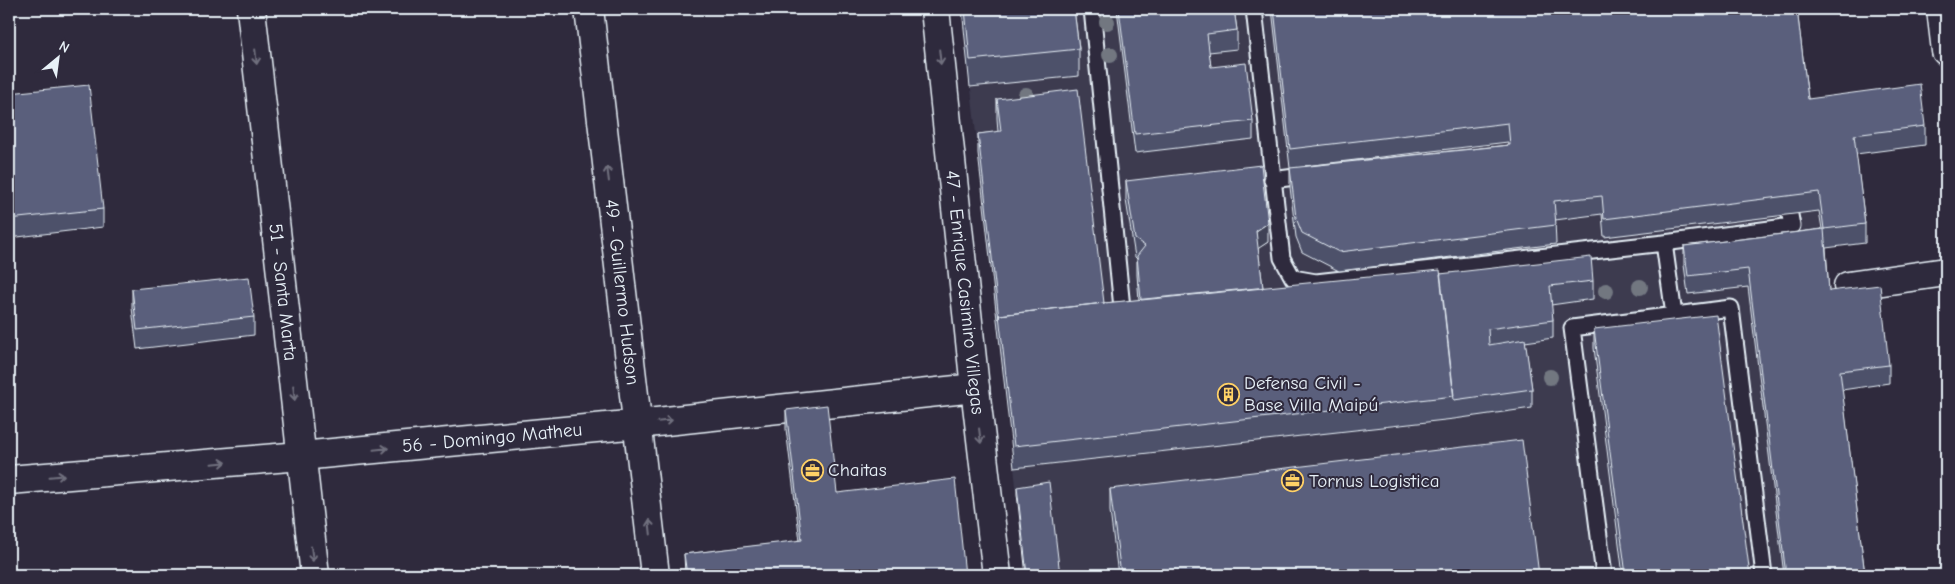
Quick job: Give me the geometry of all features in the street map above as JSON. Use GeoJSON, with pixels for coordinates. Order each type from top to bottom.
{"type":"FeatureCollection","features":[{"type":"Feature","properties":{"kind":"street","name":"51 - Santa Marta"},"geometry":{"type":"LineString","coordinates":[[251,9],[315,575]]}},
{"type":"Feature","properties":{"kind":"street","name":"49 - Guillermo Hudson"},"geometry":{"type":"LineString","coordinates":[[589,9],[655,575]]}},
{"type":"Feature","properties":{"kind":"street","name":"47 - Enrique Casimiro Villegas"},"geometry":{"type":"LineString","coordinates":[[935,9],[975,388],[997,575]]}},
{"type":"Feature","properties":{"kind":"street"},"geometry":{"type":"LineString","coordinates":[[1941,9],[1946,51]]}},
{"type":"Feature","properties":{"kind":"street"},"geometry":{"type":"LineString","coordinates":[[1848,286],[1946,272]]}},
{"type":"Feature","properties":{"kind":"street","name":"56 - Domingo Matheu"},"geometry":{"type":"LineString","coordinates":[[9,480],[301,456],[638,424],[975,388]]}},
{"type":"Feature","properties":{"kind":"lane"},"geometry":{"type":"LineString","coordinates":[[1092,9],[1116,187],[1122,308]]}},
{"type":"Feature","properties":{"kind":"lane"},"geometry":{"type":"LineString","coordinates":[[1254,9],[1268,171],[1282,258],[1293,278],[1326,281],[1664,243],[1792,226],[1790,215]]}},
{"type":"Feature","properties":{"kind":"lane"},"geometry":{"type":"LineString","coordinates":[[1268,171],[1322,174]]}},
{"type":"Feature","properties":{"kind":"lane"},"geometry":{"type":"LineString","coordinates":[[1664,243],[1674,315]]}},
{"type":"Feature","properties":{"kind":"lane"},"geometry":{"type":"LineString","coordinates":[[1604,575],[1572,328],[1731,308],[1764,575]]}},
{"type":"Feature","properties":{"kind":"shaded area"},"geometry":{"type":"Polygon","coordinates":[[[962,9],[1794,9],[1863,575],[1026,575],[1014,468],[1454,419],[999,338],[962,9]]]}},
{"type":"Feature","properties":{"kind":"building"},"geometry":{"type":"Polygon","coordinates":[[[965,9],[1074,9],[1079,49],[970,60],[965,9]]]}},
{"type":"Feature","properties":{"kind":"building"},"geometry":{"type":"Polygon","coordinates":[[[1119,9],[1234,9],[1237,30],[1207,34],[1211,67],[1246,63],[1253,121],[1135,134],[1119,9]]]}},
{"type":"Feature","properties":{"kind":"building"},"geometry":{"type":"Polygon","coordinates":[[[1274,9],[1797,9],[1808,99],[1920,84],[1925,126],[1854,135],[1865,224],[1824,229],[1819,192],[1604,219],[1602,196],[1554,201],[1556,225],[1339,252],[1302,233],[1296,218],[1290,168],[1510,145],[1508,123],[1290,149],[1274,9]]]}},
{"type":"Feature","properties":{"kind":"building"},"geometry":{"type":"Polygon","coordinates":[[[89,85],[103,209],[9,219],[9,93],[89,85]]]}},
{"type":"Feature","properties":{"kind":"building"},"geometry":{"type":"Polygon","coordinates":[[[1078,89],[1104,303],[999,315],[999,319],[978,134],[1001,131],[997,99],[1078,89]]]}},
{"type":"Feature","properties":{"kind":"building"},"geometry":{"type":"Polygon","coordinates":[[[1261,165],[1268,223],[1256,231],[1263,288],[1141,300],[1137,256],[1145,246],[1135,239],[1126,181],[1261,165]]]}},
{"type":"Feature","properties":{"kind":"building"},"geometry":{"type":"Polygon","coordinates":[[[1824,229],[1829,291],[1880,285],[1889,365],[1840,371],[1865,575],[1786,575],[1748,269],[1688,276],[1684,246],[1824,229]]]}},
{"type":"Feature","properties":{"kind":"building"},"geometry":{"type":"Polygon","coordinates":[[[1591,257],[1593,281],[1550,286],[1553,320],[1488,329],[1489,345],[1525,339],[1532,389],[1454,400],[1440,274],[1591,257]]]}},
{"type":"Feature","properties":{"kind":"building","name":"Defensa Civil - Base Villa Maipú"},"geometry":{"type":"Polygon","coordinates":[[[1440,270],[1454,396],[1014,446],[999,315],[1440,270]]]}},
{"type":"Feature","properties":{"kind":"building"},"geometry":{"type":"Polygon","coordinates":[[[249,277],[254,317],[137,330],[132,289],[249,277]]]}},
{"type":"Feature","properties":{"kind":"building"},"geometry":{"type":"Polygon","coordinates":[[[1716,315],[1750,575],[1626,575],[1594,329],[1716,315]]]}},
{"type":"Feature","properties":{"kind":"building"},"geometry":{"type":"Polygon","coordinates":[[[827,405],[837,493],[955,479],[965,575],[687,575],[684,554],[802,540],[786,410],[827,405]]]}},
{"type":"Feature","properties":{"kind":"building","name":"Tornus Logistica"},"geometry":{"type":"Polygon","coordinates":[[[1522,440],[1539,575],[1121,575],[1110,489],[1522,440]]]}},
{"type":"Feature","properties":{"kind":"building"},"geometry":{"type":"Polygon","coordinates":[[[1049,482],[1060,575],[1027,575],[1017,487],[1049,482]]]}},
{"type":"Feature","properties":{"kind":"place","name":"Defensa Civil - Base Villa Maipú"},"geometry":{"type":"Point","coordinates":[1228,394]}},
{"type":"Feature","properties":{"kind":"place","name":"Chaitas"},"geometry":{"type":"Point","coordinates":[812,470]}},
{"type":"Feature","properties":{"kind":"place","name":"Tornus Logistica"},"geometry":{"type":"Point","coordinates":[1293,481]}}]}
